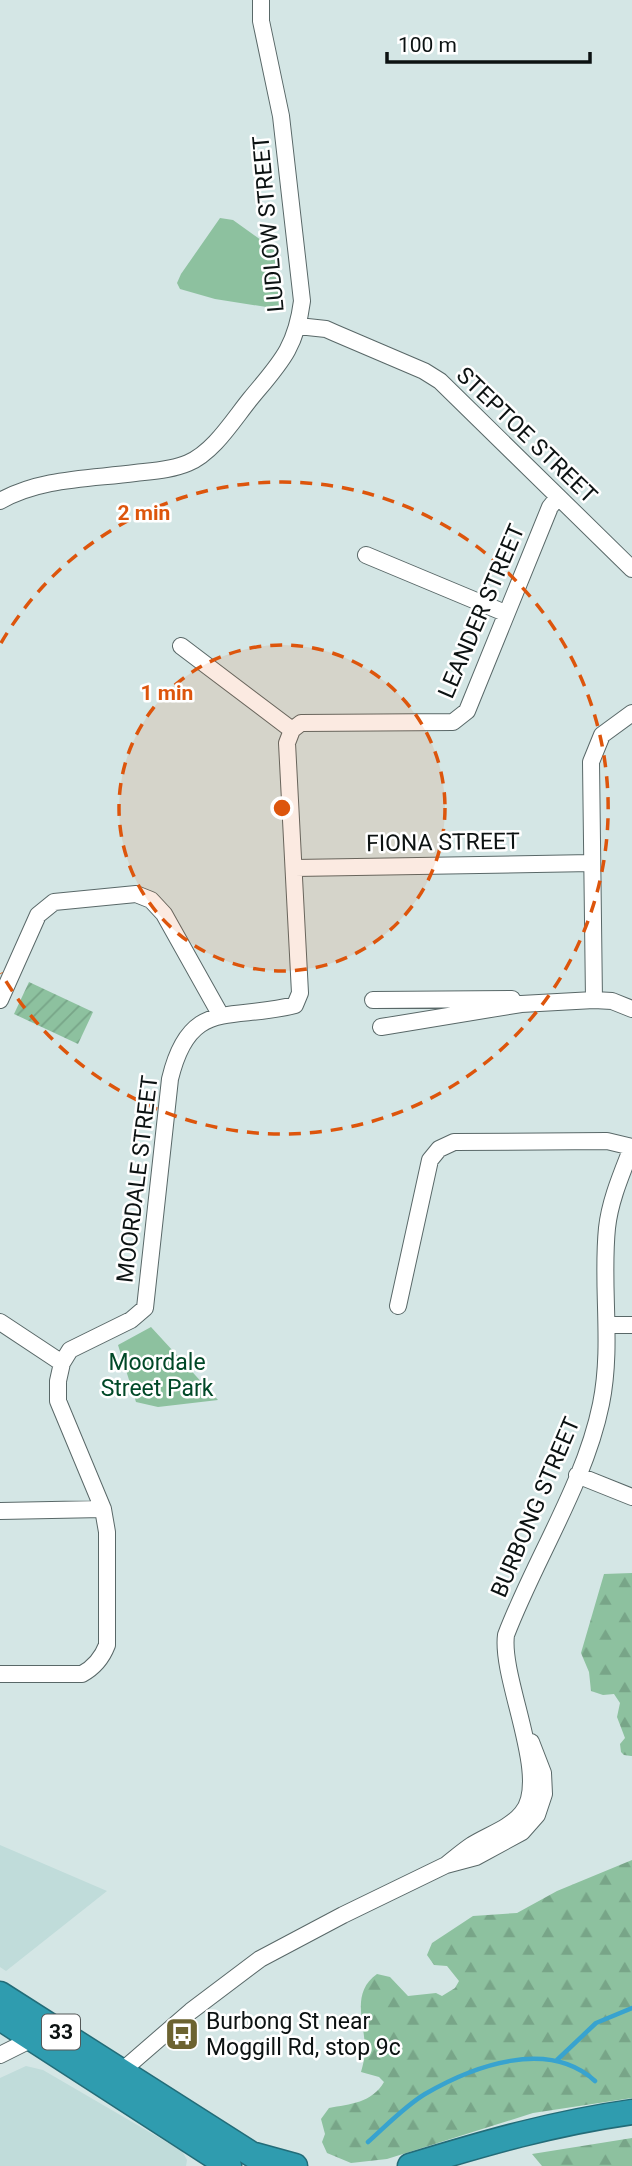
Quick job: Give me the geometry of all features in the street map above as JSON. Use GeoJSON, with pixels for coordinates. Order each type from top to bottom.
{"type":"FeatureCollection","features":[{"type":"Feature","properties":{"kind":"highway","name":"33"},"geometry":{"type":"LineString","coordinates":[[0,1994],[114,2078],[238,2159]]}},
{"type":"Feature","properties":{"kind":"highway","name":"33"},"geometry":{"type":"LineString","coordinates":[[0,2018],[32,2039],[114,2078],[195,2153],[270,2166]]}},
{"type":"Feature","properties":{"kind":"highway"},"geometry":{"type":"LineString","coordinates":[[410,2166],[503,2137],[632,2112]]}},
{"type":"Feature","properties":{"kind":"highway"},"geometry":{"type":"LineString","coordinates":[[450,2166],[504,2150],[632,2123]]}},
{"type":"Feature","properties":{"kind":"highway"},"geometry":{"type":"LineString","coordinates":[[238,2159],[295,2166]]}},
{"type":"Feature","properties":{"kind":"street","name":"LUDLOW STREET"},"geometry":{"type":"LineString","coordinates":[[0,501],[21,490],[41,484],[162,470],[188,463],[207,450],[277,367],[293,341],[302,301],[281,116],[261,21],[261,0]]}},
{"type":"Feature","properties":{"kind":"street","name":"STEPTOE STREET"},"geometry":{"type":"LineString","coordinates":[[298,326],[326,329],[440,381],[632,569]]}},
{"type":"Feature","properties":{"kind":"street","name":"LEANDER STREET"},"geometry":{"type":"LineString","coordinates":[[292,730],[301,723],[453,722],[467,711],[505,613],[551,505],[558,497]]}},
{"type":"Feature","properties":{"kind":"street"},"geometry":{"type":"LineString","coordinates":[[366,555],[505,613]]}},
{"type":"Feature","properties":{"kind":"street"},"geometry":{"type":"LineString","coordinates":[[181,646],[292,730],[287,743],[295,868]]}},
{"type":"Feature","properties":{"kind":"street"},"geometry":{"type":"LineString","coordinates":[[594,1000],[591,762],[603,735],[632,713]]}},
{"type":"Feature","properties":{"kind":"street","name":"FIONA STREET"},"geometry":{"type":"LineString","coordinates":[[295,868],[592,863]]}},
{"type":"Feature","properties":{"kind":"street","name":"MOORDALE STREET"},"geometry":{"type":"LineString","coordinates":[[62,1363],[70,1350],[131,1320],[145,1308],[170,1079],[176,1054],[188,1034],[220,1014],[277,1010],[295,1005],[300,993],[295,868]]}},
{"type":"Feature","properties":{"kind":"street"},"geometry":{"type":"LineString","coordinates":[[0,1000],[38,915],[54,902],[136,894],[151,900],[164,914],[220,1014]]}},
{"type":"Feature","properties":{"kind":"street"},"geometry":{"type":"LineString","coordinates":[[373,999],[488,997],[536,1002]]}},
{"type":"Feature","properties":{"kind":"street"},"geometry":{"type":"LineString","coordinates":[[381,1027],[536,1002],[612,1001],[632,1009]]}},
{"type":"Feature","properties":{"kind":"street"},"geometry":{"type":"LineString","coordinates":[[398,1306],[430,1160],[439,1149],[454,1142],[607,1141],[632,1147]]}},
{"type":"Feature","properties":{"kind":"street","name":"BURBONG STREET"},"geometry":{"type":"LineString","coordinates":[[114,2078],[191,2011],[260,1959],[446,1865],[472,1845],[514,1821],[527,1806],[531,1779],[521,1717],[505,1659],[506,1635],[577,1475],[592,1438],[601,1404],[606,1373],[608,1325],[607,1229],[616,1191],[632,1147]]}},
{"type":"Feature","properties":{"kind":"street"},"geometry":{"type":"LineString","coordinates":[[0,1322],[62,1363],[58,1401],[103,1509],[107,1532],[108,1632],[104,1654],[93,1668],[82,1674],[0,1674]]}},
{"type":"Feature","properties":{"kind":"street"},"geometry":{"type":"LineString","coordinates":[[608,1325],[632,1325]]}},
{"type":"Feature","properties":{"kind":"street"},"geometry":{"type":"LineString","coordinates":[[577,1475],[632,1497]]}},
{"type":"Feature","properties":{"kind":"street"},"geometry":{"type":"LineString","coordinates":[[0,1511],[103,1509]]}},
{"type":"Feature","properties":{"kind":"street"},"geometry":{"type":"LineString","coordinates":[[0,2055],[32,2039]]}},
{"type":"Feature","properties":{"kind":"shaded area"},"geometry":{"type":"Polygon","coordinates":[[[0,1845],[107,1891],[6,1971],[0,1967],[0,1845]]]}},
{"type":"Feature","properties":{"kind":"shaded area"},"geometry":{"type":"Polygon","coordinates":[[[26,2066],[43,2070],[182,2151],[187,2160],[186,2166],[0,2166],[0,2078],[26,2066]]]}},
{"type":"Feature","properties":{"kind":"green space"},"geometry":{"type":"Polygon","coordinates":[[[220,218],[233,220],[279,253],[279,309],[215,299],[180,289],[177,283],[181,274],[220,218]]]}},
{"type":"Feature","properties":{"kind":"green space"},"geometry":{"type":"Polygon","coordinates":[[[29,982],[93,1012],[78,1044],[14,1014],[29,982]]]}},
{"type":"Feature","properties":{"kind":"green space","name":"Moordale Street Park"},"geometry":{"type":"Polygon","coordinates":[[[151,1327],[218,1400],[158,1407],[136,1402],[118,1345],[151,1327]]]}},
{"type":"Feature","properties":{"kind":"green space"},"geometry":{"type":"Polygon","coordinates":[[[632,1573],[631,1756],[621,1752],[620,1744],[625,1738],[617,1717],[620,1703],[614,1694],[603,1695],[591,1691],[589,1672],[581,1653],[604,1574],[632,1573]]]}},
{"type":"Feature","properties":{"kind":"green space"},"geometry":{"type":"Polygon","coordinates":[[[632,1860],[632,2098],[533,2113],[387,2159],[351,2163],[327,2153],[322,2142],[325,2134],[321,2119],[329,2108],[367,2098],[384,2082],[379,2077],[361,2072],[365,2050],[361,1999],[369,1982],[377,1974],[390,1977],[408,1996],[436,1993],[442,1996],[455,1988],[459,1981],[447,1966],[434,1965],[427,1955],[432,1943],[473,1916],[517,1913],[557,1891],[632,1860]]]}},
{"type":"Feature","properties":{"kind":"green space"},"geometry":{"type":"Polygon","coordinates":[[[632,2138],[632,2166],[542,2166],[532,2154],[632,2138]]]}},
{"type":"Feature","properties":{"kind":"waterway"},"geometry":{"type":"LineString","coordinates":[[557,2060],[596,2023],[632,2008]]}},
{"type":"Feature","properties":{"kind":"waterway"},"geometry":{"type":"LineString","coordinates":[[368,2142],[425,2094],[487,2066],[533,2059],[555,2061],[576,2068],[595,2081]]}},
{"type":"Feature","properties":{"kind":"place","name":"Burbong St near Moggill Rd, stop 9c"},"geometry":{"type":"Point","coordinates":[182,2034]}}]}
